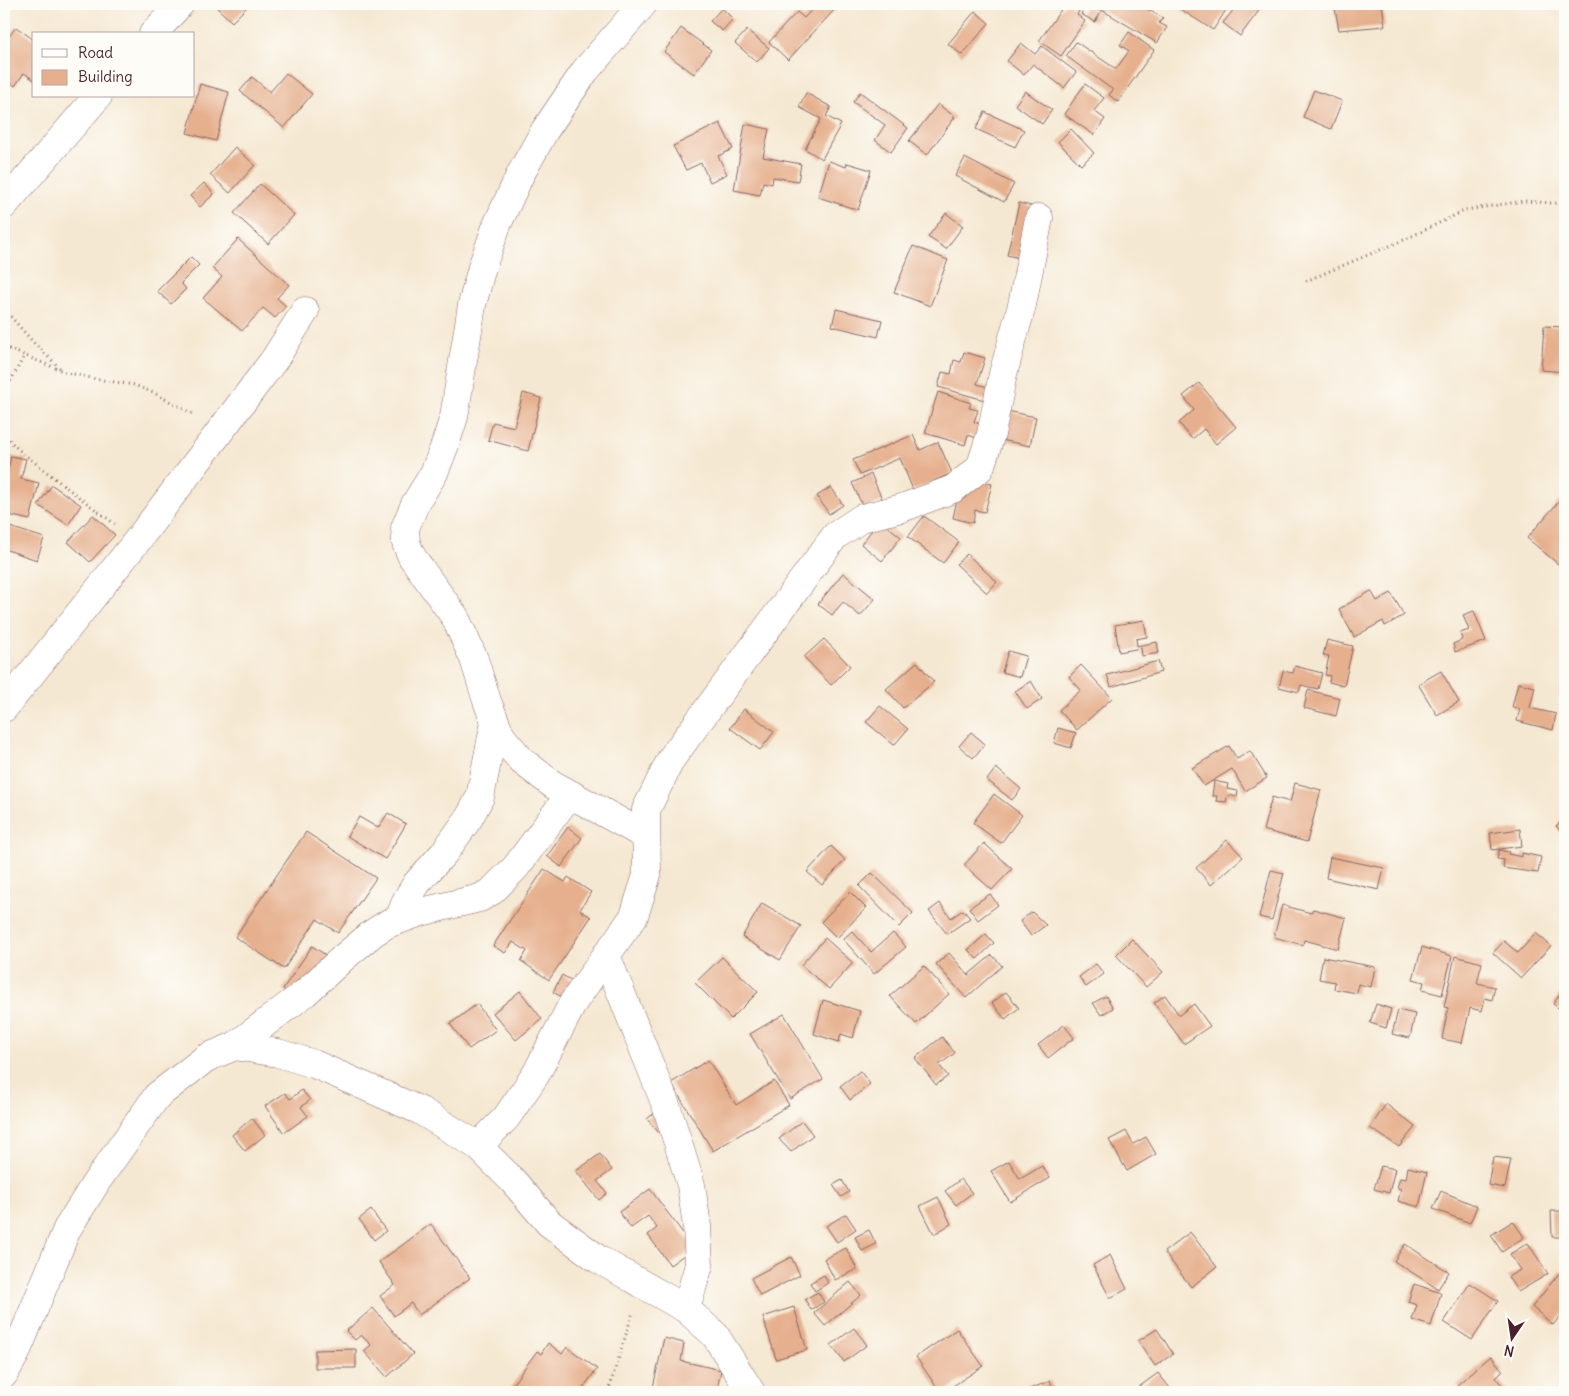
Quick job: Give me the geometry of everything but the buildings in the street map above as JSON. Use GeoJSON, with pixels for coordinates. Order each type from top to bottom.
{"type":"FeatureCollection","features":[{"type":"Feature","properties":{"kind":"street"},"geometry":{"type":"LineString","coordinates":[[155,32],[180,4]]}},
{"type":"Feature","properties":{"kind":"street"},"geometry":{"type":"LineString","coordinates":[[643,4],[585,70],[544,130],[520,175],[497,225],[482,267],[472,305],[451,427],[434,473],[414,504],[405,528],[406,543],[412,557],[455,617],[474,659],[500,736],[522,761],[552,784],[646,836]]}},
{"type":"Feature","properties":{"kind":"street"},"geometry":{"type":"LineString","coordinates":[[4,205],[96,98]]}},
{"type":"Feature","properties":{"kind":"street"},"geometry":{"type":"LineString","coordinates":[[478,1146],[506,1118],[536,1074],[574,1001],[634,916],[647,875],[646,810],[671,759],[835,536],[862,518],[902,508],[953,489],[980,468],[1022,305],[1039,218]]}},
{"type":"Feature","properties":{"kind":"street"},"geometry":{"type":"LineString","coordinates":[[4,708],[137,541],[274,360],[305,310]]}},
{"type":"Feature","properties":{"kind":"street"},"geometry":{"type":"LineString","coordinates":[[399,919],[407,899],[417,883],[444,853],[469,818],[480,798],[495,722]]}},
{"type":"Feature","properties":{"kind":"street"},"geometry":{"type":"LineString","coordinates":[[4,1374],[16,1353],[67,1228],[97,1181],[157,1096],[206,1058],[235,1046],[305,993],[387,924],[421,912],[480,898],[492,891],[516,867],[570,794]]}},
{"type":"Feature","properties":{"kind":"street"},"geometry":{"type":"LineString","coordinates":[[606,955],[667,1108],[691,1185],[700,1265],[686,1309]]}},
{"type":"Feature","properties":{"kind":"street"},"geometry":{"type":"LineString","coordinates":[[235,1046],[278,1053],[314,1064],[421,1111],[478,1146],[513,1181],[548,1223],[598,1259],[686,1309],[715,1335],[751,1392]]}},
{"type":"Feature","properties":{"kind":"path"},"geometry":{"type":"LineString","coordinates":[[1306,281],[1406,239],[1466,210],[1524,201],[1565,204]]}},
{"type":"Feature","properties":{"kind":"path"},"geometry":{"type":"LineString","coordinates":[[4,309],[34,343],[65,372]]}},
{"type":"Feature","properties":{"kind":"path"},"geometry":{"type":"LineString","coordinates":[[4,347],[65,372],[134,385],[156,394],[221,430]]}},
{"type":"Feature","properties":{"kind":"path"},"geometry":{"type":"LineString","coordinates":[[4,400],[10,382],[24,356]]}},
{"type":"Feature","properties":{"kind":"path"},"geometry":{"type":"LineString","coordinates":[[4,431],[7,437],[21,451],[137,541]]}},
{"type":"Feature","properties":{"kind":"path"},"geometry":{"type":"LineString","coordinates":[[608,1392],[642,1284]]}}]}
